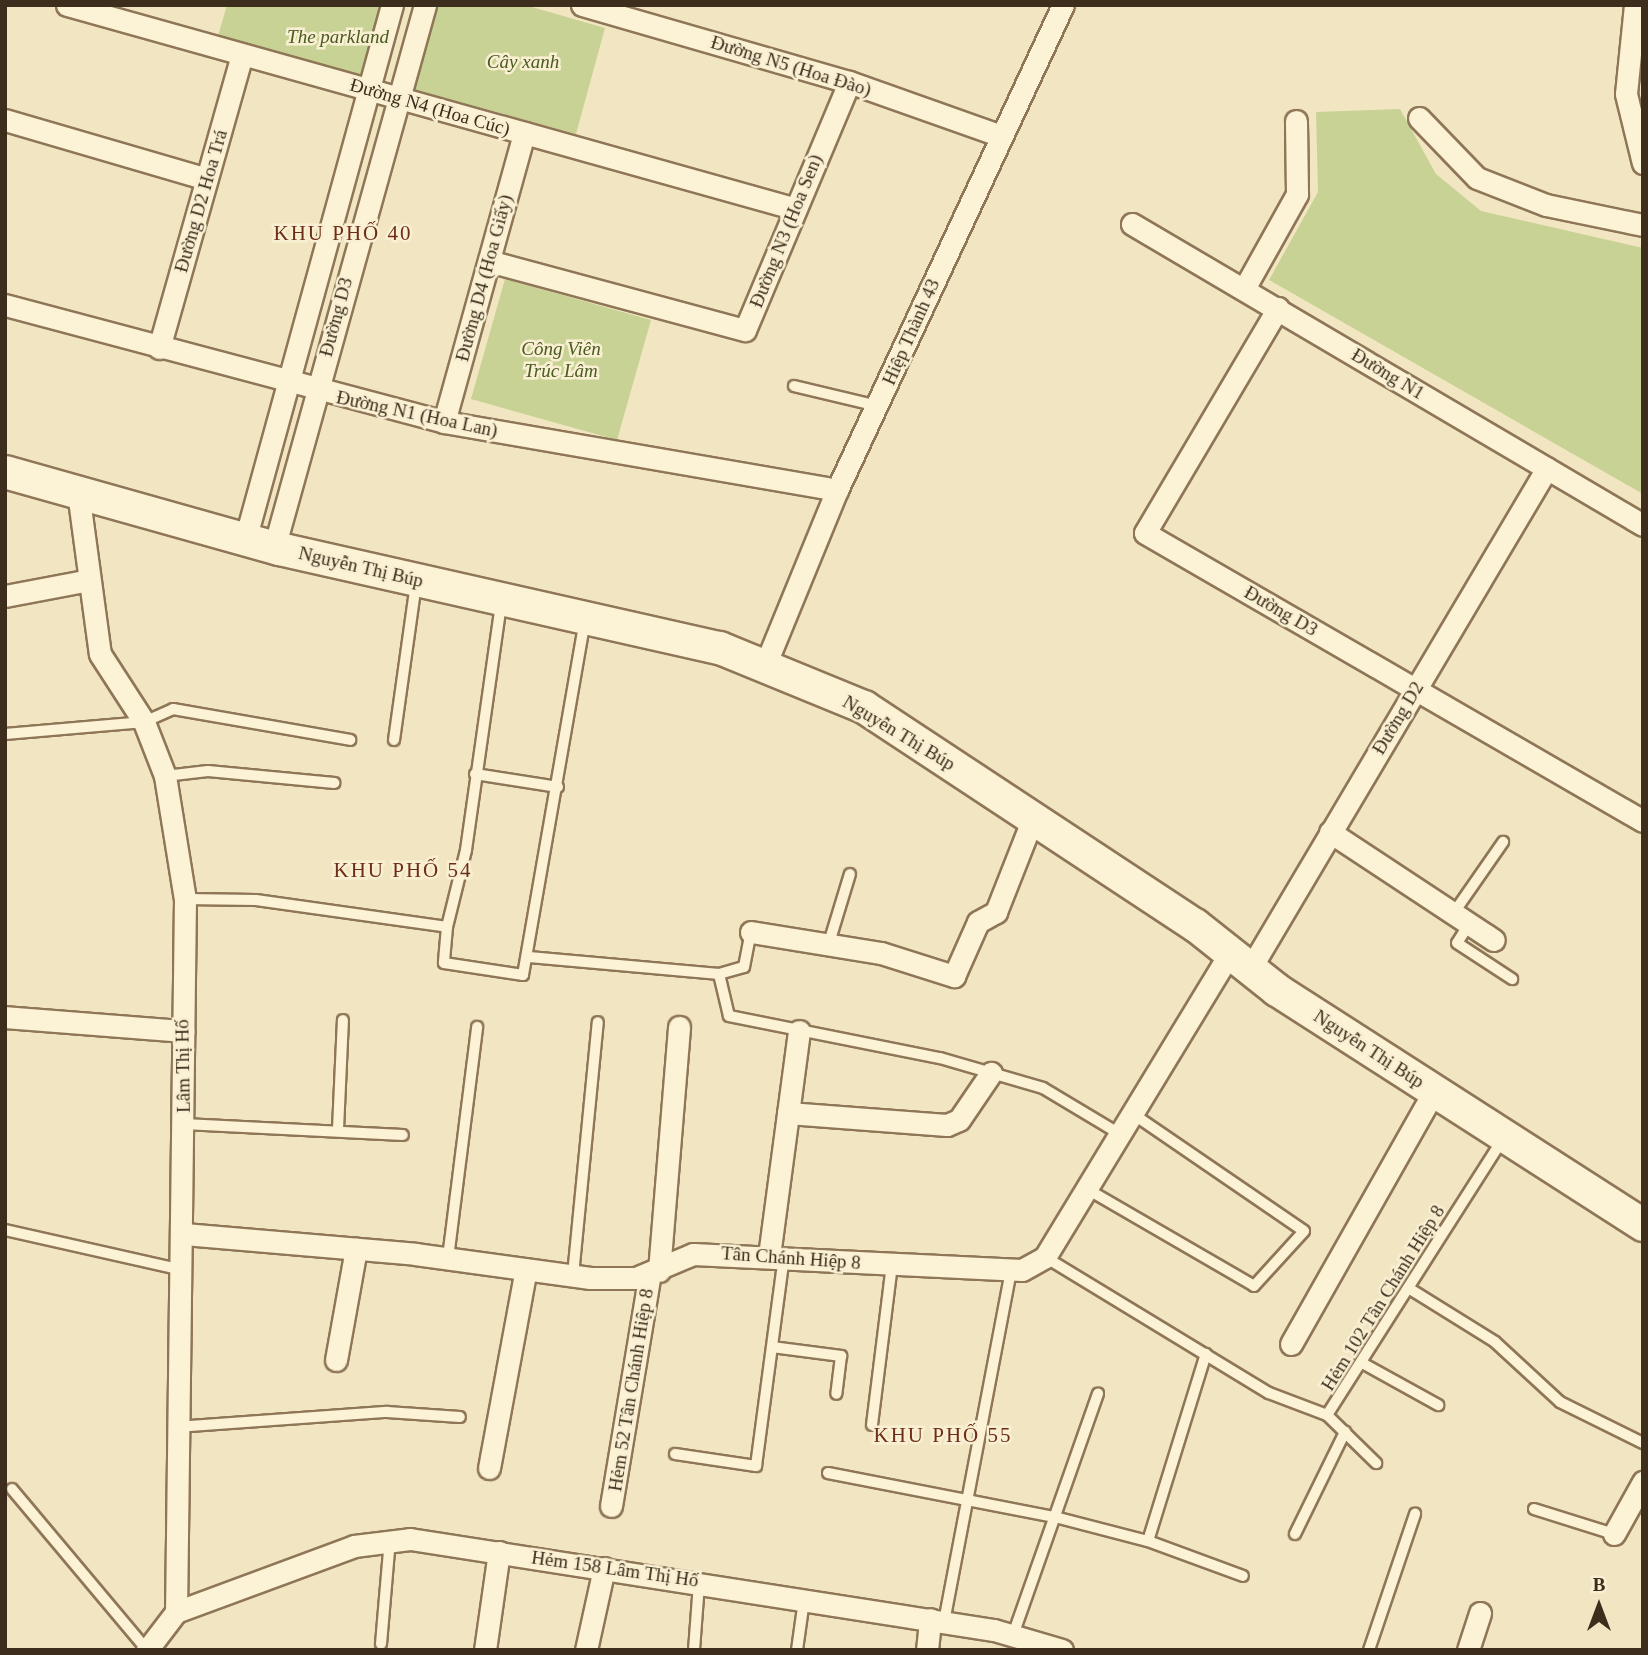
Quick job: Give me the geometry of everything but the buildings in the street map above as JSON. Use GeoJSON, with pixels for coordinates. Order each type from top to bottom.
{"type":"FeatureCollection","features":[{"type":"Feature","properties":{"kind":"street","name":"Đường N4 (Hoa Cúc)"},"geometry":{"type":"LineString","coordinates":[[67,5],[793,208]]}},
{"type":"Feature","properties":{"kind":"street","name":"Đường D3"},"geometry":{"type":"LineString","coordinates":[[260,544],[288,385],[392,5]]}},
{"type":"Feature","properties":{"kind":"street","name":"Đường D3"},"geometry":{"type":"LineString","coordinates":[[260,544],[316,392],[425,5]]}},
{"type":"Feature","properties":{"kind":"street","name":"Hiệp Thành 43"},"geometry":{"type":"LineString","coordinates":[[766,663],[837,490],[878,406],[999,135],[1062,5]]}},
{"type":"Feature","properties":{"kind":"street"},"geometry":{"type":"LineString","coordinates":[[1635,5],[1626,94],[1643,163]]}},
{"type":"Feature","properties":{"kind":"street","name":"Đường N5 (Hoa Đào)"},"geometry":{"type":"LineString","coordinates":[[591,7],[849,82],[999,135]]}},
{"type":"Feature","properties":{"kind":"street","name":"Đường D2 Hoa Trá"},"geometry":{"type":"LineString","coordinates":[[159,348],[242,54]]}},
{"type":"Feature","properties":{"kind":"street","name":"Đường N3 (Hoa Sen)"},"geometry":{"type":"LineString","coordinates":[[489,261],[745,330],[793,208],[849,82]]}},
{"type":"Feature","properties":{"kind":"street"},"geometry":{"type":"LineString","coordinates":[[1419,118],[1477,178],[1546,205],[1643,225]]}},
{"type":"Feature","properties":{"kind":"street"},"geometry":{"type":"LineString","coordinates":[[5,120],[207,179]]}},
{"type":"Feature","properties":{"kind":"street"},"geometry":{"type":"LineString","coordinates":[[1244,289],[1297,194],[1296,121]]}},
{"type":"Feature","properties":{"kind":"street","name":"Đường D4 (Hoa Giấy)"},"geometry":{"type":"LineString","coordinates":[[444,422],[524,133]]}},
{"type":"Feature","properties":{"kind":"street","name":"Đường N1"},"geometry":{"type":"LineString","coordinates":[[1132,225],[1643,525]]}},
{"type":"Feature","properties":{"kind":"street","name":"Đường N1 (Hoa Lan)"},"geometry":{"type":"LineString","coordinates":[[5,305],[288,385],[444,422],[837,490]]}},
{"type":"Feature","properties":{"kind":"street","name":"Đường D3"},"geometry":{"type":"LineString","coordinates":[[1278,309],[1145,533],[1643,821]]}},
{"type":"Feature","properties":{"kind":"street","name":"Đường D2"},"geometry":{"type":"LineString","coordinates":[[1240,961],[1330,832],[1547,468]]}},
{"type":"Feature","properties":{"kind":"street","name":"Nguyễn Thị Búp"},"geometry":{"type":"LineString","coordinates":[[5,472],[260,544],[586,618],[766,663],[864,708],[1033,818],[1434,1091],[1643,1225]]}},
{"type":"Feature","properties":{"kind":"street","name":"Lâm Thị Hố"},"geometry":{"type":"LineString","coordinates":[[78,492],[100,654],[144,722],[165,776],[185,899],[184,1234],[176,1427],[176,1612]]}},
{"type":"Feature","properties":{"kind":"street"},"geometry":{"type":"LineString","coordinates":[[5,596],[90,580]]}},
{"type":"Feature","properties":{"kind":"street"},"geometry":{"type":"LineString","coordinates":[[751,932],[829,943],[954,976],[978,922],[996,912],[1033,818]]}},
{"type":"Feature","properties":{"kind":"street"},"geometry":{"type":"LineString","coordinates":[[1330,832],[1494,940]]}},
{"type":"Feature","properties":{"kind":"street"},"geometry":{"type":"LineString","coordinates":[[1045,1257],[1133,1114],[1240,961]]}},
{"type":"Feature","properties":{"kind":"street"},"geometry":{"type":"LineString","coordinates":[[5,1017],[183,1031]]}},
{"type":"Feature","properties":{"kind":"street","name":"Hẻm 52 Tân Chánh Hiệp 8"},"geometry":{"type":"LineString","coordinates":[[611,1506],[654,1272],[678,1027]]}},
{"type":"Feature","properties":{"kind":"street"},"geometry":{"type":"LineString","coordinates":[[777,1257],[788,1113],[799,1031]]}},
{"type":"Feature","properties":{"kind":"street"},"geometry":{"type":"LineString","coordinates":[[788,1113],[947,1125],[959,1120],[990,1073]]}},
{"type":"Feature","properties":{"kind":"street"},"geometry":{"type":"LineString","coordinates":[[1291,1344],[1434,1091]]}},
{"type":"Feature","properties":{"kind":"street","name":"Tân Chánh Hiệp 8"},"geometry":{"type":"LineString","coordinates":[[184,1234],[448,1258],[573,1275],[654,1272],[692,1254],[1011,1272],[1045,1257]]}},
{"type":"Feature","properties":{"kind":"street"},"geometry":{"type":"LineString","coordinates":[[336,1360],[356,1249]]}},
{"type":"Feature","properties":{"kind":"street"},"geometry":{"type":"LineString","coordinates":[[489,1468],[526,1269]]}},
{"type":"Feature","properties":{"kind":"street"},"geometry":{"type":"LineString","coordinates":[[1614,1534],[1643,1482]]}},
{"type":"Feature","properties":{"kind":"street","name":"Hẻm 158 Lâm Thị Hố"},"geometry":{"type":"LineString","coordinates":[[176,1612],[354,1546],[390,1540],[499,1552],[937,1620],[1013,1634],[1062,1650]]}},
{"type":"Feature","properties":{"kind":"street"},"geometry":{"type":"LineString","coordinates":[[485,1650],[499,1552]]}},
{"type":"Feature","properties":{"kind":"street"},"geometry":{"type":"LineString","coordinates":[[586,1650],[604,1568]]}},
{"type":"Feature","properties":{"kind":"street"},"geometry":{"type":"LineString","coordinates":[[147,1650],[176,1612]]}},
{"type":"Feature","properties":{"kind":"street"},"geometry":{"type":"LineString","coordinates":[[1468,1650],[1480,1613]]}},
{"type":"Feature","properties":{"kind":"street"},"geometry":{"type":"LineString","coordinates":[[927,1650],[937,1620]]}},
{"type":"Feature","properties":{"kind":"lane"},"geometry":{"type":"LineString","coordinates":[[794,386],[878,406]]}},
{"type":"Feature","properties":{"kind":"lane"},"geometry":{"type":"LineString","coordinates":[[394,740],[416,580]]}},
{"type":"Feature","properties":{"kind":"lane"},"geometry":{"type":"LineString","coordinates":[[502,599],[466,850],[447,927],[444,963],[523,975],[529,957],[586,618]]}},
{"type":"Feature","properties":{"kind":"lane"},"geometry":{"type":"LineString","coordinates":[[5,734],[144,722],[173,709],[350,740]]}},
{"type":"Feature","properties":{"kind":"lane"},"geometry":{"type":"LineString","coordinates":[[165,776],[208,771],[334,783]]}},
{"type":"Feature","properties":{"kind":"lane"},"geometry":{"type":"LineString","coordinates":[[475,774],[558,787]]}},
{"type":"Feature","properties":{"kind":"lane"},"geometry":{"type":"LineString","coordinates":[[1503,842],[1461,919],[1457,943],[1511,979]]}},
{"type":"Feature","properties":{"kind":"lane"},"geometry":{"type":"LineString","coordinates":[[829,943],[850,874]]}},
{"type":"Feature","properties":{"kind":"lane"},"geometry":{"type":"LineString","coordinates":[[185,899],[256,900],[447,927]]}},
{"type":"Feature","properties":{"kind":"lane"},"geometry":{"type":"LineString","coordinates":[[529,957],[719,974],[744,967],[751,932]]}},
{"type":"Feature","properties":{"kind":"lane"},"geometry":{"type":"LineString","coordinates":[[719,974],[729,1016],[990,1073],[1043,1088],[1120,1134]]}},
{"type":"Feature","properties":{"kind":"lane"},"geometry":{"type":"LineString","coordinates":[[338,1129],[343,1020]]}},
{"type":"Feature","properties":{"kind":"lane"},"geometry":{"type":"LineString","coordinates":[[573,1275],[598,1021]]}},
{"type":"Feature","properties":{"kind":"lane"},"geometry":{"type":"LineString","coordinates":[[448,1258],[477,1027]]}},
{"type":"Feature","properties":{"kind":"lane"},"geometry":{"type":"LineString","coordinates":[[1087,1189],[1254,1286],[1304,1231],[1133,1114]]}},
{"type":"Feature","properties":{"kind":"lane"},"geometry":{"type":"LineString","coordinates":[[184,1124],[338,1129],[403,1135]]}},
{"type":"Feature","properties":{"kind":"lane","name":"Hẻm 102 Tân Chánh Hiệp 8"},"geometry":{"type":"LineString","coordinates":[[1045,1257],[1269,1392],[1327,1415],[1364,1364],[1504,1137]]}},
{"type":"Feature","properties":{"kind":"lane"},"geometry":{"type":"LineString","coordinates":[[5,1230],[183,1270]]}},
{"type":"Feature","properties":{"kind":"lane"},"geometry":{"type":"LineString","coordinates":[[675,1454],[756,1466],[772,1346],[777,1257]]}},
{"type":"Feature","properties":{"kind":"lane"},"geometry":{"type":"LineString","coordinates":[[872,1425],[892,1265]]}},
{"type":"Feature","properties":{"kind":"lane"},"geometry":{"type":"LineString","coordinates":[[937,1620],[968,1498],[1011,1272]]}},
{"type":"Feature","properties":{"kind":"lane"},"geometry":{"type":"LineString","coordinates":[[1410,1289],[1495,1342],[1560,1402],[1643,1443]]}},
{"type":"Feature","properties":{"kind":"lane"},"geometry":{"type":"LineString","coordinates":[[772,1346],[841,1356],[836,1394]]}},
{"type":"Feature","properties":{"kind":"lane"},"geometry":{"type":"LineString","coordinates":[[1148,1541],[1206,1354]]}},
{"type":"Feature","properties":{"kind":"lane"},"geometry":{"type":"LineString","coordinates":[[1364,1364],[1438,1405]]}},
{"type":"Feature","properties":{"kind":"lane"},"geometry":{"type":"LineString","coordinates":[[1013,1634],[1098,1393]]}},
{"type":"Feature","properties":{"kind":"lane"},"geometry":{"type":"LineString","coordinates":[[176,1427],[387,1412],[460,1417]]}},
{"type":"Feature","properties":{"kind":"lane"},"geometry":{"type":"LineString","coordinates":[[1327,1415],[1376,1463]]}},
{"type":"Feature","properties":{"kind":"lane"},"geometry":{"type":"LineString","coordinates":[[1295,1534],[1345,1432]]}},
{"type":"Feature","properties":{"kind":"lane"},"geometry":{"type":"LineString","coordinates":[[828,1473],[1055,1517],[1148,1541],[1243,1576]]}},
{"type":"Feature","properties":{"kind":"lane"},"geometry":{"type":"LineString","coordinates":[[12,1489],[147,1650]]}},
{"type":"Feature","properties":{"kind":"lane"},"geometry":{"type":"LineString","coordinates":[[1534,1509],[1614,1534]]}},
{"type":"Feature","properties":{"kind":"lane"},"geometry":{"type":"LineString","coordinates":[[1369,1650],[1415,1514]]}},
{"type":"Feature","properties":{"kind":"lane"},"geometry":{"type":"LineString","coordinates":[[382,1644],[390,1540]]}},
{"type":"Feature","properties":{"kind":"lane"},"geometry":{"type":"LineString","coordinates":[[694,1650],[699,1582]]}},
{"type":"Feature","properties":{"kind":"lane"},"geometry":{"type":"LineString","coordinates":[[797,1650],[804,1600]]}},
{"type":"Feature","properties":{"kind":"green space","name":"The parkland"},"geometry":{"type":"Polygon","coordinates":[[[227,5],[380,5],[360,76],[218,36],[227,5]]]}},
{"type":"Feature","properties":{"kind":"green space","name":"Cây xanh"},"geometry":{"type":"Polygon","coordinates":[[[437,5],[525,5],[605,28],[576,134],[413,89],[437,5]]]}},
{"type":"Feature","properties":{"kind":"green space"},"geometry":{"type":"Polygon","coordinates":[[[1400,109],[1436,174],[1481,211],[1643,248],[1643,494],[1269,280],[1318,192],[1316,112],[1400,109]]]}},
{"type":"Feature","properties":{"kind":"green space","name":"Công Viên Trúc Lâm"},"geometry":{"type":"Polygon","coordinates":[[[505,279],[651,320],[617,440],[471,399],[505,279]]]}},
{"type":"Feature","properties":{"kind":"district","name":"KHU PHỐ 40"},"geometry":{"type":"Point","coordinates":[343,233]}},
{"type":"Feature","properties":{"kind":"district","name":"KHU PHỐ 54"},"geometry":{"type":"Point","coordinates":[403,870]}},
{"type":"Feature","properties":{"kind":"district","name":"KHU PHỐ 55"},"geometry":{"type":"Point","coordinates":[943,1435]}}]}
